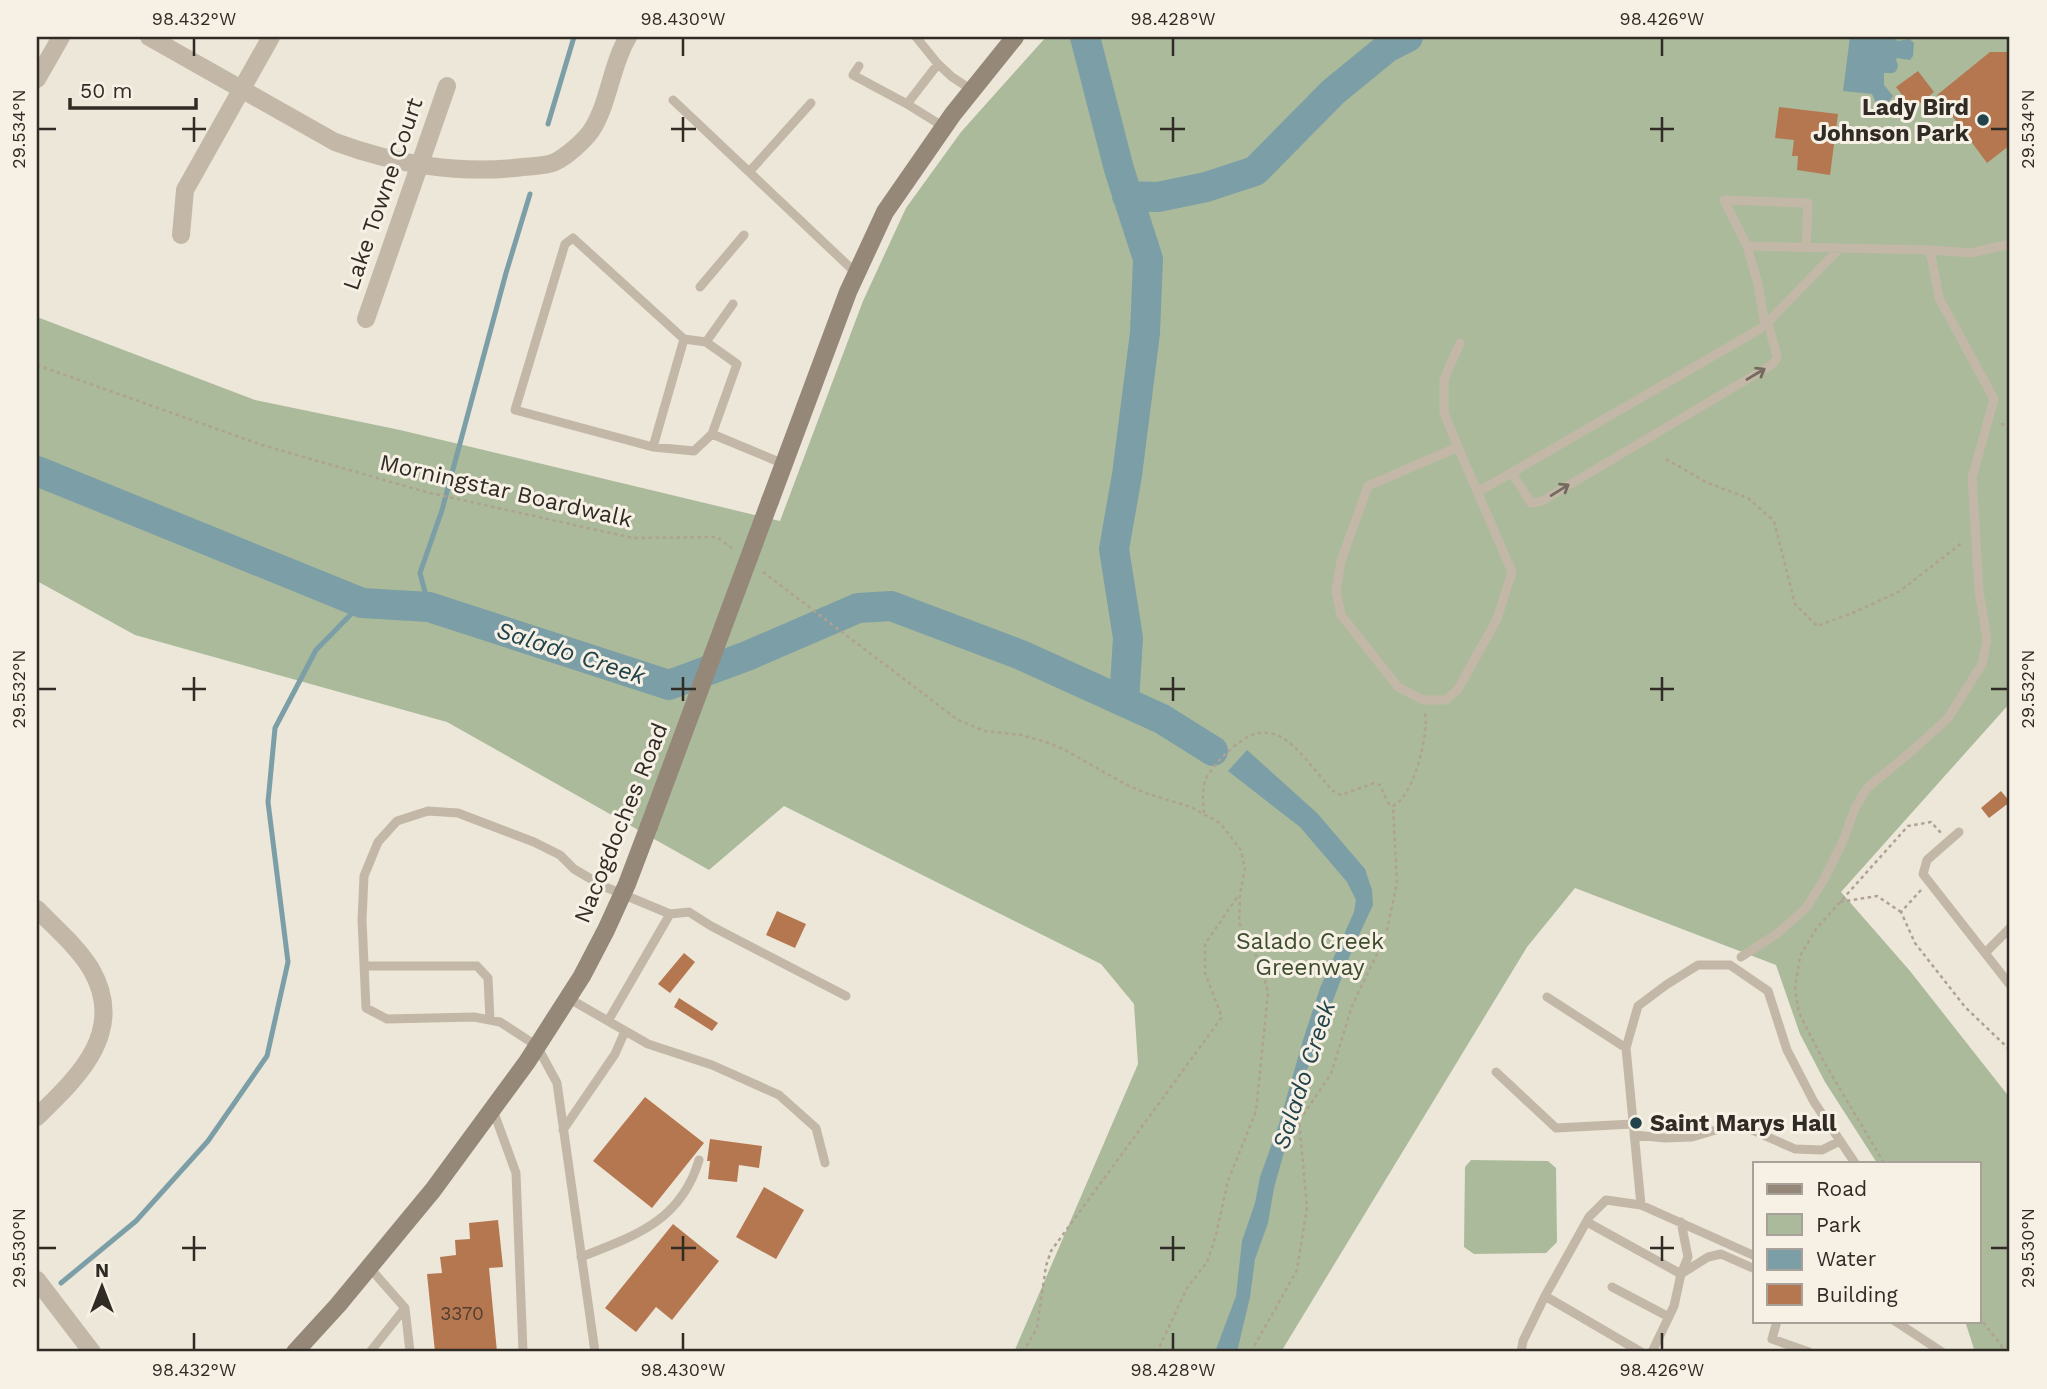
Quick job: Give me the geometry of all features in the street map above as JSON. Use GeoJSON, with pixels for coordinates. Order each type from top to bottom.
{"type":"FeatureCollection","features":[{"type":"Feature","properties":{"kind":"main road","name":"Nacogdoches Road"},"geometry":{"type":"LineString","coordinates":[[295,1352],[338,1305],[433,1190],[493,1110],[568,998],[607,930],[649,826],[848,292],[886,212],[1006,40]]}},
{"type":"Feature","properties":{"kind":"street"},"geometry":{"type":"LineString","coordinates":[[37,79],[61,37]]}},
{"type":"Feature","properties":{"kind":"street"},"geometry":{"type":"LineString","coordinates":[[149,37],[335,142],[363,152],[419,165],[506,169],[554,162],[575,148],[591,132],[628,37]]}},
{"type":"Feature","properties":{"kind":"street"},"geometry":{"type":"LineString","coordinates":[[181,235],[185,190],[271,37]]}},
{"type":"Feature","properties":{"kind":"street","name":"Lake Towne Court"},"geometry":{"type":"LineString","coordinates":[[366,319],[447,86]]}},
{"type":"Feature","properties":{"kind":"street"},"geometry":{"type":"LineString","coordinates":[[37,909],[77,950],[101,990],[103,1003],[103,1026],[99,1043],[78,1072],[37,1117]]}},
{"type":"Feature","properties":{"kind":"street"},"geometry":{"type":"LineString","coordinates":[[37,1280],[92,1352]]}},
{"type":"Feature","properties":{"kind":"lane"},"geometry":{"type":"LineString","coordinates":[[916,37],[937,64],[972,90]]}},
{"type":"Feature","properties":{"kind":"lane"},"geometry":{"type":"LineString","coordinates":[[907,104],[920,81],[937,64]]}},
{"type":"Feature","properties":{"kind":"lane"},"geometry":{"type":"LineString","coordinates":[[859,66],[853,75],[944,127]]}},
{"type":"Feature","properties":{"kind":"lane"},"geometry":{"type":"LineString","coordinates":[[673,100],[857,274]]}},
{"type":"Feature","properties":{"kind":"lane"},"geometry":{"type":"LineString","coordinates":[[750,171],[811,103]]}},
{"type":"Feature","properties":{"kind":"lane"},"geometry":{"type":"LineString","coordinates":[[1512,472],[1531,503],[1542,501],[1773,364],[1777,357],[1766,324],[1748,246],[1724,200],[1808,203],[1806,247]]}},
{"type":"Feature","properties":{"kind":"lane"},"geometry":{"type":"LineString","coordinates":[[700,287],[744,235]]}},
{"type":"Feature","properties":{"kind":"lane"},"geometry":{"type":"LineString","coordinates":[[573,238],[684,339],[706,342],[737,364],[712,434],[694,451],[653,447],[515,410],[565,244],[573,238]]}},
{"type":"Feature","properties":{"kind":"lane"},"geometry":{"type":"LineString","coordinates":[[1748,246],[1971,253],[2010,244]]}},
{"type":"Feature","properties":{"kind":"lane"},"geometry":{"type":"LineString","coordinates":[[1478,492],[1766,324],[1840,248]]}},
{"type":"Feature","properties":{"kind":"lane"},"geometry":{"type":"LineString","coordinates":[[1741,957],[1778,933],[1806,908],[1823,881],[1843,841],[1855,807],[1867,788],[1948,718],[1982,664],[1987,639],[1979,591],[1972,478],[1994,399],[1939,298],[1930,250]]}},
{"type":"Feature","properties":{"kind":"lane"},"geometry":{"type":"LineString","coordinates":[[706,342],[733,304]]}},
{"type":"Feature","properties":{"kind":"lane"},"geometry":{"type":"LineString","coordinates":[[653,447],[684,339]]}},
{"type":"Feature","properties":{"kind":"lane"},"geometry":{"type":"LineString","coordinates":[[1458,447],[1368,486],[1340,561],[1336,591],[1341,615],[1398,687],[1423,700],[1446,700],[1458,690],[1497,620],[1512,572],[1444,413],[1444,379],[1460,343]]}},
{"type":"Feature","properties":{"kind":"lane"},"geometry":{"type":"LineString","coordinates":[[712,434],[784,464]]}},
{"type":"Feature","properties":{"kind":"lane"},"geometry":{"type":"LineString","coordinates":[[595,1352],[556,1083],[537,1046],[500,1022],[474,1017],[387,1019],[366,1008],[362,920],[364,876],[378,842],[397,821],[428,811],[458,813],[561,855],[574,869],[603,886],[670,914],[689,912],[846,996]]}},
{"type":"Feature","properties":{"kind":"lane"},"geometry":{"type":"LineString","coordinates":[[1959,832],[1927,860],[1923,874],[2010,985]]}},
{"type":"Feature","properties":{"kind":"lane"},"geometry":{"type":"LineString","coordinates":[[608,1021],[670,914]]}},
{"type":"Feature","properties":{"kind":"lane"},"geometry":{"type":"LineString","coordinates":[[1985,953],[2010,928]]}},
{"type":"Feature","properties":{"kind":"lane"},"geometry":{"type":"LineString","coordinates":[[1641,1205],[1626,1048],[1638,1006],[1698,965],[1730,965],[1768,991],[1787,1050],[1814,1102],[1854,1162]]}},
{"type":"Feature","properties":{"kind":"lane"},"geometry":{"type":"LineString","coordinates":[[365,966],[477,966],[488,978],[489,1020]]}},
{"type":"Feature","properties":{"kind":"lane"},"geometry":{"type":"LineString","coordinates":[[1547,997],[1626,1048]]}},
{"type":"Feature","properties":{"kind":"lane"},"geometry":{"type":"LineString","coordinates":[[568,998],[648,1044],[712,1065],[779,1095],[816,1128],[824,1163]]}},
{"type":"Feature","properties":{"kind":"lane"},"geometry":{"type":"LineString","coordinates":[[563,1130],[615,1054],[625,1031]]}},
{"type":"Feature","properties":{"kind":"lane"},"geometry":{"type":"LineString","coordinates":[[1496,1072],[1556,1128],[1633,1124]]}},
{"type":"Feature","properties":{"kind":"lane"},"geometry":{"type":"LineString","coordinates":[[493,1110],[516,1174],[523,1352]]}},
{"type":"Feature","properties":{"kind":"lane"},"geometry":{"type":"LineString","coordinates":[[1634,1135],[1692,1137],[1726,1127],[1743,1126],[1795,1149],[1822,1150],[1840,1141]]}},
{"type":"Feature","properties":{"kind":"lane"},"geometry":{"type":"LineString","coordinates":[[581,1257],[633,1237],[665,1216],[693,1179],[699,1160]]}},
{"type":"Feature","properties":{"kind":"lane"},"geometry":{"type":"LineString","coordinates":[[1521,1352],[1523,1341],[1545,1296],[1587,1222],[1606,1200],[1641,1205],[1753,1255]]}},
{"type":"Feature","properties":{"kind":"lane"},"geometry":{"type":"LineString","coordinates":[[1587,1222],[1681,1275]]}},
{"type":"Feature","properties":{"kind":"lane"},"geometry":{"type":"LineString","coordinates":[[1652,1352],[1674,1306],[1688,1257],[1681,1222]]}},
{"type":"Feature","properties":{"kind":"lane"},"geometry":{"type":"LineString","coordinates":[[1681,1275],[1708,1257],[1721,1254],[1753,1268]]}},
{"type":"Feature","properties":{"kind":"lane"},"geometry":{"type":"LineString","coordinates":[[369,1267],[405,1308],[410,1352]]}},
{"type":"Feature","properties":{"kind":"lane"},"geometry":{"type":"LineString","coordinates":[[1612,1287],[1669,1317]]}},
{"type":"Feature","properties":{"kind":"lane"},"geometry":{"type":"LineString","coordinates":[[1545,1296],[1641,1352]]}},
{"type":"Feature","properties":{"kind":"lane"},"geometry":{"type":"LineString","coordinates":[[370,1352],[405,1308]]}},
{"type":"Feature","properties":{"kind":"lane"},"geometry":{"type":"LineString","coordinates":[[1777,1322],[1772,1339],[1809,1352]]}},
{"type":"Feature","properties":{"kind":"lane"},"geometry":{"type":"LineString","coordinates":[[1909,1325],[1942,1352]]}},
{"type":"Feature","properties":{"kind":"path","name":"Morningstar Boardwalk"},"geometry":{"type":"LineString","coordinates":[[37,365],[262,445],[426,492],[633,538],[717,537],[739,553]]}},
{"type":"Feature","properties":{"kind":"path"},"geometry":{"type":"LineString","coordinates":[[1667,459],[1708,483],[1748,498],[1774,521],[1795,604],[1817,626],[1900,592],[1974,533]]}},
{"type":"Feature","properties":{"kind":"path"},"geometry":{"type":"LineString","coordinates":[[760,570],[931,700],[971,726],[1046,742],[1135,788],[1204,813],[1220,823],[1241,850],[1245,869],[1240,894],[1239,923],[1262,967],[1268,993],[1256,1111],[1228,1181],[1208,1262],[1187,1288],[1157,1352]]}},
{"type":"Feature","properties":{"kind":"path"},"geometry":{"type":"LineString","coordinates":[[1393,806],[1405,796],[1414,778],[1427,724],[1423,700]]}},
{"type":"Feature","properties":{"kind":"path"},"geometry":{"type":"LineString","coordinates":[[1204,813],[1205,783],[1219,761],[1244,739],[1265,732],[1278,735],[1288,742],[1333,791],[1340,795],[1348,794],[1374,783],[1380,785],[1388,803],[1393,806]]}},
{"type":"Feature","properties":{"kind":"path"},"geometry":{"type":"LineString","coordinates":[[1251,1352],[1297,1270],[1307,1207],[1299,1121],[1331,1074],[1352,1006],[1386,935],[1397,883],[1393,806]]}},
{"type":"Feature","properties":{"kind":"path"},"geometry":{"type":"LineString","coordinates":[[1883,1162],[1824,1062],[1799,1013],[1795,989],[1800,956],[1816,929],[1908,826],[1931,822],[1948,841]]}},
{"type":"Feature","properties":{"kind":"path"},"geometry":{"type":"LineString","coordinates":[[1901,912],[1919,891],[1930,883]]}},
{"type":"Feature","properties":{"kind":"path"},"geometry":{"type":"LineString","coordinates":[[1023,1352],[1037,1328],[1046,1266],[1051,1251],[1222,1017],[1205,973],[1205,944],[1240,894]]}},
{"type":"Feature","properties":{"kind":"path"},"geometry":{"type":"LineString","coordinates":[[1840,902],[1877,897],[1901,912],[1915,943],[1965,1007],[2010,1050]]}},
{"type":"Feature","properties":{"kind":"path"},"geometry":{"type":"LineString","coordinates":[[1980,1318],[2004,1352]]}},
{"type":"Feature","properties":{"kind":"green space","name":"Salado Creek Greenway"},"geometry":{"type":"Polygon","coordinates":[[[1046,37],[2010,37],[2010,703],[1841,892],[1910,971],[2010,1098],[2010,1352],[1975,1352],[1965,1322],[1980,1322],[1980,1162],[1876,1162],[1825,1082],[1800,1034],[1776,965],[1575,888],[1527,947],[1281,1352],[1014,1352],[1138,1064],[1134,1004],[1101,964],[784,806],[709,870],[447,722],[135,635],[37,581],[37,317],[255,400],[400,430],[780,521],[863,301],[906,208],[961,132],[1046,37]]]}},
{"type":"Feature","properties":{"kind":"green space"},"geometry":{"type":"Polygon","coordinates":[[[1471,1160],[1548,1161],[1556,1168],[1557,1242],[1546,1253],[1474,1254],[1464,1247],[1465,1167],[1471,1160]]]}},
{"type":"Feature","properties":{"kind":"water"},"geometry":{"type":"Polygon","coordinates":[[[1850,37],[1891,37],[1898,41],[1909,39],[1914,43],[1910,60],[1897,58],[1896,70],[1893,73],[1884,73],[1884,85],[1893,96],[1887,104],[1877,105],[1872,94],[1843,91],[1850,37]]]}},
{"type":"Feature","properties":{"kind":"water"},"geometry":{"type":"Polygon","coordinates":[[[1247,750],[1317,813],[1365,869],[1372,890],[1373,905],[1352,950],[1307,1070],[1274,1188],[1268,1223],[1255,1259],[1250,1297],[1237,1352],[1215,1352],[1236,1296],[1242,1241],[1255,1203],[1260,1177],[1320,988],[1354,912],[1356,900],[1347,882],[1300,827],[1228,771],[1247,750]]]}},
{"type":"Feature","properties":{"kind":"building","name":"Lady Bird Johnson Park"},"geometry":{"type":"Polygon","coordinates":[[[1990,52],[2010,52],[2010,145],[1987,163],[1937,95],[1990,52]]]}},
{"type":"Feature","properties":{"kind":"building"},"geometry":{"type":"Polygon","coordinates":[[[1918,71],[1934,92],[1913,109],[1896,87],[1918,71]]]}},
{"type":"Feature","properties":{"kind":"building"},"geometry":{"type":"Polygon","coordinates":[[[1779,107],[1838,114],[1830,175],[1797,170],[1798,156],[1792,156],[1794,140],[1775,138],[1779,107]]]}},
{"type":"Feature","properties":{"kind":"building"},"geometry":{"type":"Polygon","coordinates":[[[2001,791],[2010,802],[1989,818],[1981,808],[2001,791]]]}},
{"type":"Feature","properties":{"kind":"building"},"geometry":{"type":"Polygon","coordinates":[[[777,911],[806,924],[795,948],[766,935],[777,911]]]}},
{"type":"Feature","properties":{"kind":"building"},"geometry":{"type":"Polygon","coordinates":[[[684,953],[695,962],[670,993],[658,984],[684,953]]]}},
{"type":"Feature","properties":{"kind":"building"},"geometry":{"type":"Polygon","coordinates":[[[679,998],[718,1023],[712,1031],[674,1007],[679,998]]]}},
{"type":"Feature","properties":{"kind":"building"},"geometry":{"type":"Polygon","coordinates":[[[645,1097],[704,1143],[652,1208],[593,1161],[645,1097]]]}},
{"type":"Feature","properties":{"kind":"building"},"geometry":{"type":"Polygon","coordinates":[[[710,1139],[762,1146],[759,1168],[739,1165],[737,1182],[708,1179],[710,1139]]]}},
{"type":"Feature","properties":{"kind":"building"},"geometry":{"type":"Polygon","coordinates":[[[764,1187],[804,1210],[776,1259],[736,1237],[764,1187]]]}},
{"type":"Feature","properties":{"kind":"building"},"geometry":{"type":"Polygon","coordinates":[[[498,1220],[503,1267],[489,1268],[497,1352],[435,1352],[427,1274],[442,1273],[440,1257],[456,1255],[455,1240],[470,1239],[469,1223],[498,1220]]]}},
{"type":"Feature","properties":{"kind":"building"},"geometry":{"type":"Polygon","coordinates":[[[673,1224],[719,1261],[672,1320],[656,1307],[636,1332],[605,1308],[673,1224]]]}},
{"type":"Feature","properties":{"kind":"waterway"},"geometry":{"type":"LineString","coordinates":[[548,124],[574,37]]}},
{"type":"Feature","properties":{"kind":"waterway"},"geometry":{"type":"LineString","coordinates":[[1085,37],[1119,169],[1148,259],[1145,333],[1127,475],[1114,549],[1128,638],[1124,702]]}},
{"type":"Feature","properties":{"kind":"waterway"},"geometry":{"type":"LineString","coordinates":[[1127,196],[1158,197],[1206,187],[1255,171],[1333,92],[1388,47],[1408,37]]}},
{"type":"Feature","properties":{"kind":"waterway"},"geometry":{"type":"LineString","coordinates":[[429,607],[420,573],[442,510],[530,194]]}},
{"type":"Feature","properties":{"kind":"waterway","name":"Salado Creek"},"geometry":{"type":"LineString","coordinates":[[37,471],[362,603],[429,607],[669,685],[747,656],[858,608],[891,606],[1021,655],[1162,719],[1213,751]]}},
{"type":"Feature","properties":{"kind":"waterway"},"geometry":{"type":"LineString","coordinates":[[61,1283],[136,1221],[208,1141],[267,1056],[288,962],[268,802],[275,728],[316,650],[362,603]]}},
{"type":"Feature","properties":{"kind":"place","name":"Lady Bird Johnson Park"},"geometry":{"type":"Point","coordinates":[1983,120]}},
{"type":"Feature","properties":{"kind":"place","name":"Saint Marys Hall"},"geometry":{"type":"Point","coordinates":[1636,1123]}}]}
